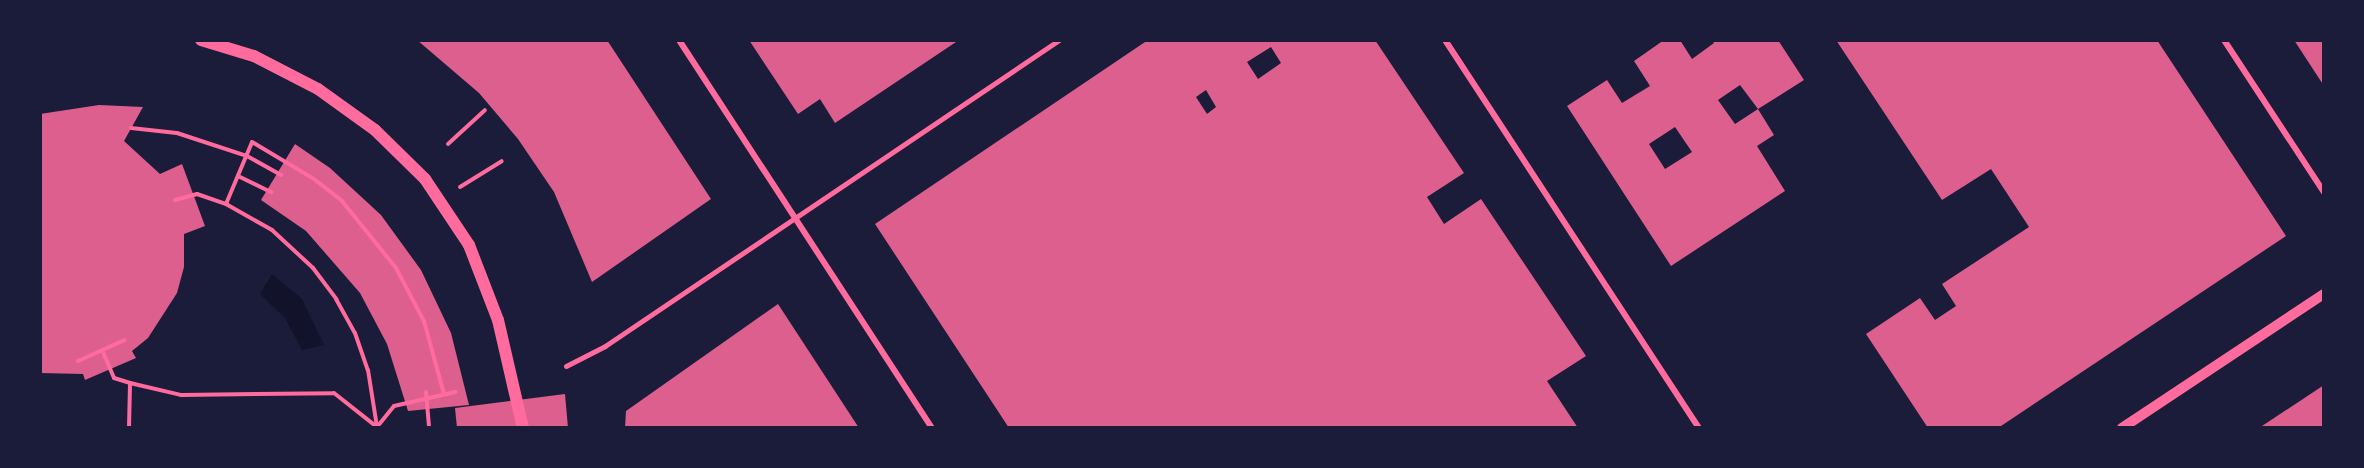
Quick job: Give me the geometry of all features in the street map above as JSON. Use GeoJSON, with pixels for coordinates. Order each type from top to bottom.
{"type":"FeatureCollection","features":[{"type":"Feature","properties":{"kind":"main road"},"geometry":{"type":"LineString","coordinates":[[201,40],[254,56],[318,89],[375,130],[425,179],[473,256],[498,320],[523,428]]}},
{"type":"Feature","properties":{"kind":"street"},"geometry":{"type":"LineString","coordinates":[[679,40],[932,428]]}},
{"type":"Feature","properties":{"kind":"street"},"geometry":{"type":"LineString","coordinates":[[566,366],[605,346],[794,216],[1059,40]]}},
{"type":"Feature","properties":{"kind":"street"},"geometry":{"type":"LineString","coordinates":[[1444,40],[1699,428]]}},
{"type":"Feature","properties":{"kind":"street"},"geometry":{"type":"LineString","coordinates":[[2224,40],[2324,192]]}},
{"type":"Feature","properties":{"kind":"street"},"geometry":{"type":"LineString","coordinates":[[2122,428],[2324,294]]}},
{"type":"Feature","properties":{"kind":"path"},"geometry":{"type":"LineString","coordinates":[[448,144],[486,111]]}},
{"type":"Feature","properties":{"kind":"path"},"geometry":{"type":"LineString","coordinates":[[131,128],[177,134],[247,156],[281,175]]}},
{"type":"Feature","properties":{"kind":"path"},"geometry":{"type":"LineString","coordinates":[[226,204],[252,142],[314,179],[342,201],[380,245],[424,321],[444,394]]}},
{"type":"Feature","properties":{"kind":"path"},"geometry":{"type":"LineString","coordinates":[[479,175],[502,161]]}},
{"type":"Feature","properties":{"kind":"path"},"geometry":{"type":"LineString","coordinates":[[238,176],[271,192]]}},
{"type":"Feature","properties":{"kind":"path"},"geometry":{"type":"LineString","coordinates":[[175,200],[197,194],[226,204],[272,230],[313,268],[336,299],[355,333],[368,370],[377,427]]}},
{"type":"Feature","properties":{"kind":"path"},"geometry":{"type":"LineString","coordinates":[[78,361],[103,352],[125,340]]}},
{"type":"Feature","properties":{"kind":"path"},"geometry":{"type":"LineString","coordinates":[[103,352],[114,378],[130,383],[181,395],[334,393],[377,427]]}},
{"type":"Feature","properties":{"kind":"path"},"geometry":{"type":"LineString","coordinates":[[129,428],[130,383]]}},
{"type":"Feature","properties":{"kind":"path"},"geometry":{"type":"LineString","coordinates":[[426,392],[429,428]]}},
{"type":"Feature","properties":{"kind":"path"},"geometry":{"type":"LineString","coordinates":[[377,427],[394,406],[454,392]]}},
{"type":"Feature","properties":{"kind":"path"},"geometry":{"type":"LineString","coordinates":[[410,394],[411,402]]}},
{"type":"Feature","properties":{"kind":"shaded area"},"geometry":{"type":"Polygon","coordinates":[[[272,274],[302,299],[324,345],[302,350],[285,318],[260,294],[272,274]]]}},
{"type":"Feature","properties":{"kind":"building"},"geometry":{"type":"Polygon","coordinates":[[[417,40],[607,40],[711,199],[592,282],[554,192],[518,139],[479,93],[417,40]]]}},
{"type":"Feature","properties":{"kind":"building"},"geometry":{"type":"Polygon","coordinates":[[[749,40],[959,40],[835,123],[820,99],[798,114],[749,40]]]}},
{"type":"Feature","properties":{"kind":"building"},"geometry":{"type":"Polygon","coordinates":[[[1148,40],[1375,40],[1464,173],[1427,197],[1444,224],[1481,199],[1586,356],[1547,381],[1578,428],[1009,428],[875,224],[1148,40]],[[1271,47],[1247,62],[1258,79],[1281,63],[1271,47]],[[1206,90],[1196,97],[1207,114],[1216,107],[1206,90]]]}},
{"type":"Feature","properties":{"kind":"building"},"geometry":{"type":"Polygon","coordinates":[[[1664,40],[1680,40],[1692,59],[1714,43],[1712,40],[1778,40],[1804,80],[1758,109],[1774,135],[1757,146],[1785,191],[1671,266],[1567,106],[1607,80],[1622,103],[1650,86],[1634,61],[1664,40]],[[1740,85],[1718,100],[1735,124],[1758,109],[1740,85]],[[1675,127],[1649,144],[1665,169],[1692,152],[1675,127]]]}},
{"type":"Feature","properties":{"kind":"building"},"geometry":{"type":"Polygon","coordinates":[[[1836,40],[2157,40],[2286,236],[1998,428],[1928,428],[1866,334],[1920,298],[1935,320],[1956,306],[1942,284],[2029,227],[1991,169],[1942,200],[1836,40]]]}},
{"type":"Feature","properties":{"kind":"building"},"geometry":{"type":"Polygon","coordinates":[[[2294,40],[2324,40],[2324,86],[2294,40]]]}},
{"type":"Feature","properties":{"kind":"building"},"geometry":{"type":"Polygon","coordinates":[[[99,105],[143,107],[124,141],[160,174],[182,164],[205,226],[184,234],[184,267],[177,293],[148,338],[132,351],[136,358],[85,380],[83,374],[40,373],[40,114],[99,105]]]}},
{"type":"Feature","properties":{"kind":"building"},"geometry":{"type":"Polygon","coordinates":[[[295,144],[330,168],[381,215],[421,270],[451,333],[469,405],[408,411],[387,344],[360,293],[306,231],[261,200],[295,144]]]}},
{"type":"Feature","properties":{"kind":"building"},"geometry":{"type":"Polygon","coordinates":[[[778,304],[859,428],[625,428],[626,411],[778,304]]]}},
{"type":"Feature","properties":{"kind":"building"},"geometry":{"type":"Polygon","coordinates":[[[2324,385],[2324,428],[2259,428],[2324,385]]]}},
{"type":"Feature","properties":{"kind":"building"},"geometry":{"type":"Polygon","coordinates":[[[565,394],[568,428],[457,428],[455,408],[565,394]]]}}]}
